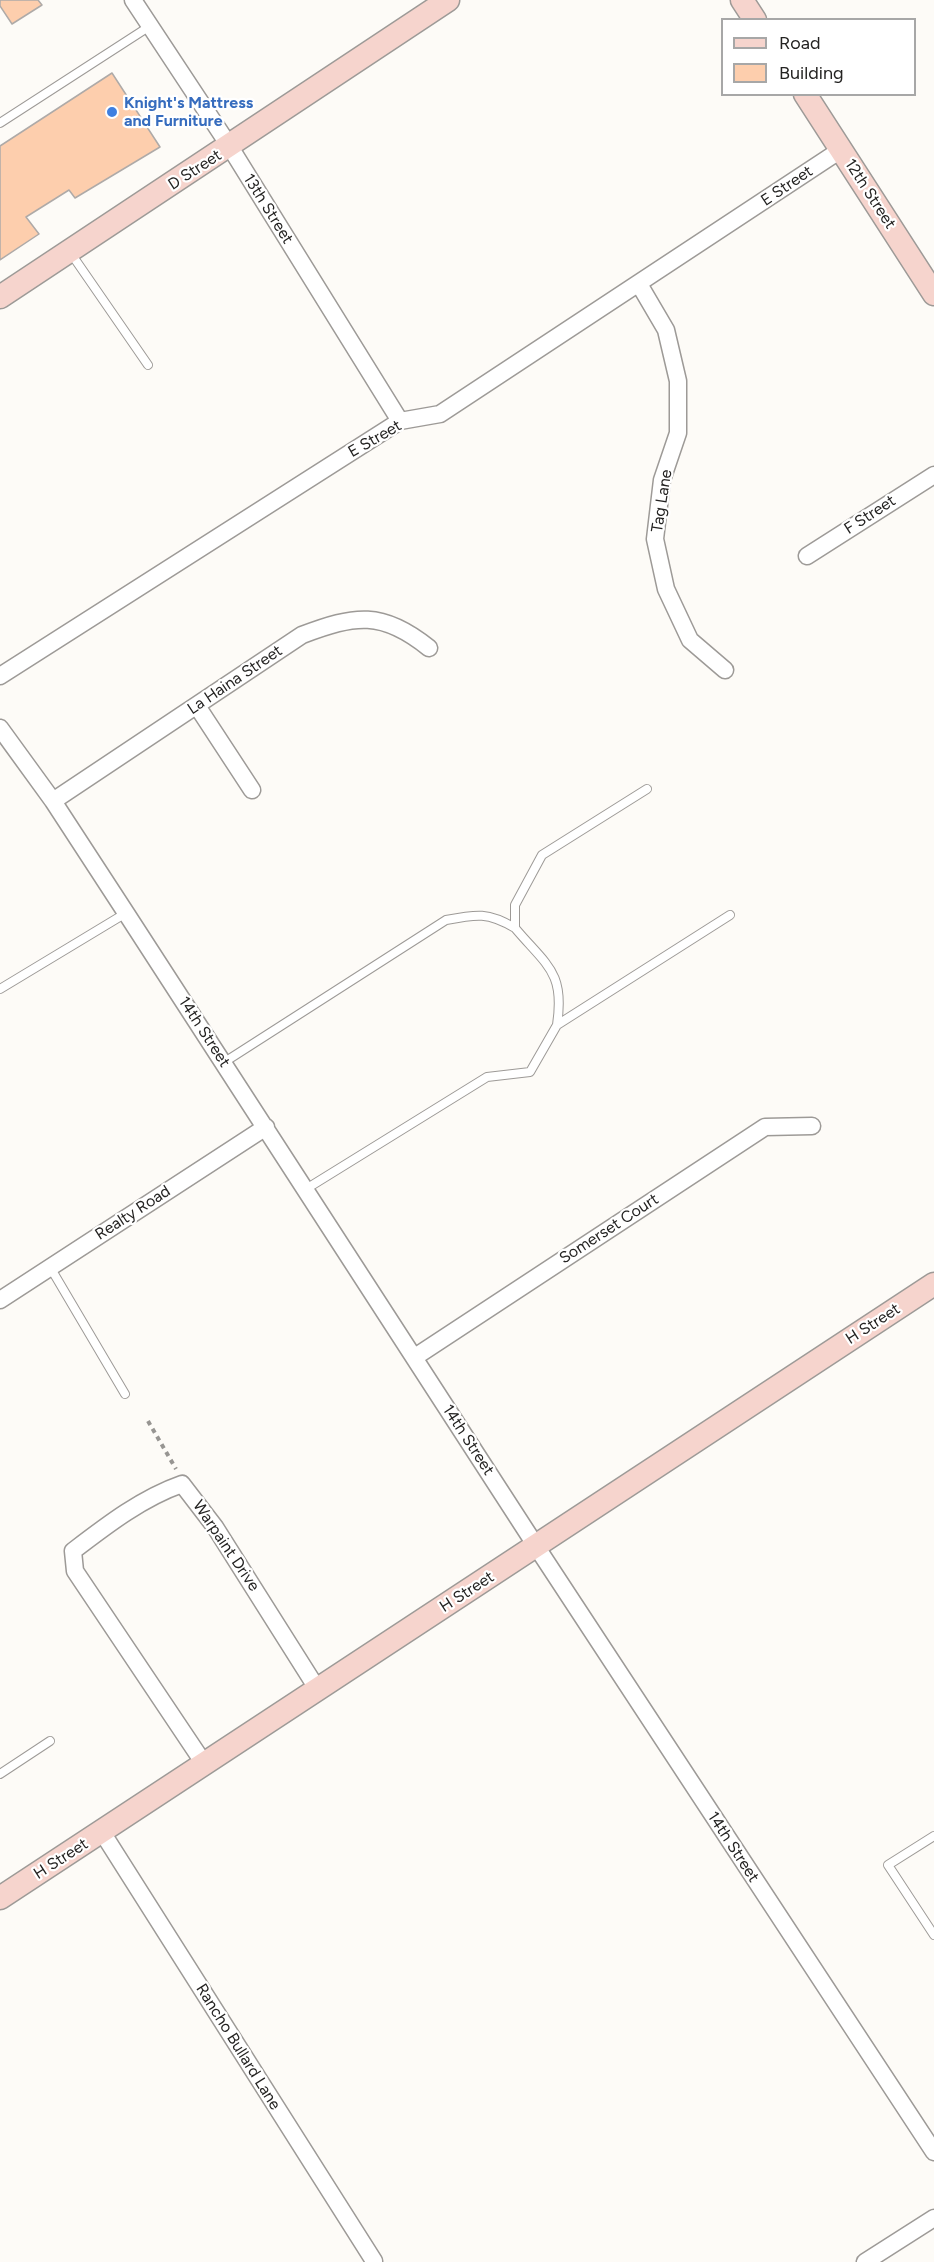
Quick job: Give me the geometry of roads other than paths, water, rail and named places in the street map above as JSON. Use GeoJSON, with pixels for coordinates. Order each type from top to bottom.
{"type":"FeatureCollection","features":[{"type":"Feature","properties":{"kind":"street","name":"13th Street"},"geometry":{"type":"LineString","coordinates":[[133,0],[230,147],[400,421]]}},
{"type":"Feature","properties":{"kind":"street","name":"D Street"},"geometry":{"type":"LineString","coordinates":[[0,297],[230,147],[448,0]]}},
{"type":"Feature","properties":{"kind":"street"},"geometry":{"type":"LineString","coordinates":[[742,0],[754,18]]}},
{"type":"Feature","properties":{"kind":"street","name":"12th Street"},"geometry":{"type":"LineString","coordinates":[[806,96],[934,294]]}},
{"type":"Feature","properties":{"kind":"street","name":"E Street"},"geometry":{"type":"LineString","coordinates":[[0,676],[400,421],[440,414],[842,149]]}},
{"type":"Feature","properties":{"kind":"street","name":"Tag Lane"},"geometry":{"type":"LineString","coordinates":[[639,284],[666,330],[678,381],[678,433],[662,480],[656,539],[666,589],[690,640],[724,670]]}},
{"type":"Feature","properties":{"kind":"street","name":"F Street"},"geometry":{"type":"LineString","coordinates":[[807,556],[934,475]]}},
{"type":"Feature","properties":{"kind":"street","name":"La Haina Street"},"geometry":{"type":"LineString","coordinates":[[52,801],[302,635],[341,620],[367,618],[409,631],[429,648]]}},
{"type":"Feature","properties":{"kind":"street"},"geometry":{"type":"LineString","coordinates":[[197,706],[252,790]]}},
{"type":"Feature","properties":{"kind":"street","name":"14th Street"},"geometry":{"type":"LineString","coordinates":[[0,729],[52,801],[267,1127],[536,1546],[934,2152]]}},
{"type":"Feature","properties":{"kind":"street","name":"Somerset Court"},"geometry":{"type":"LineString","coordinates":[[415,1357],[765,1127],[812,1126]]}},
{"type":"Feature","properties":{"kind":"street","name":"Realty Road"},"geometry":{"type":"LineString","coordinates":[[0,1300],[267,1127]]}},
{"type":"Feature","properties":{"kind":"street","name":"H Street"},"geometry":{"type":"LineString","coordinates":[[0,1898],[934,1284]]}},
{"type":"Feature","properties":{"kind":"street","name":"Warpaint Drive"},"geometry":{"type":"LineString","coordinates":[[205,1765],[75,1571],[73,1551],[157,1492],[182,1484],[215,1527],[318,1690]]}},
{"type":"Feature","properties":{"kind":"street","name":"Rancho Bullard Lane"},"geometry":{"type":"LineString","coordinates":[[102,1832],[374,2261]]}},
{"type":"Feature","properties":{"kind":"street"},"geometry":{"type":"LineString","coordinates":[[865,2262],[934,2218]]}},
{"type":"Feature","properties":{"kind":"lane"},"geometry":{"type":"LineString","coordinates":[[0,123],[150,26]]}},
{"type":"Feature","properties":{"kind":"lane"},"geometry":{"type":"LineString","coordinates":[[70,252],[148,365]]}},
{"type":"Feature","properties":{"kind":"lane"},"geometry":{"type":"LineString","coordinates":[[515,928],[515,905],[542,855],[647,789]]}},
{"type":"Feature","properties":{"kind":"lane"},"geometry":{"type":"LineString","coordinates":[[0,989],[126,914]]}},
{"type":"Feature","properties":{"kind":"lane"},"geometry":{"type":"LineString","coordinates":[[223,1063],[446,920],[478,914],[497,917],[515,928],[557,977],[561,999],[557,1025],[530,1072],[487,1077],[306,1189]]}},
{"type":"Feature","properties":{"kind":"lane"},"geometry":{"type":"LineString","coordinates":[[557,1025],[730,915]]}},
{"type":"Feature","properties":{"kind":"lane"},"geometry":{"type":"LineString","coordinates":[[50,1267],[125,1394]]}},
{"type":"Feature","properties":{"kind":"lane"},"geometry":{"type":"LineString","coordinates":[[0,1774],[50,1741]]}},
{"type":"Feature","properties":{"kind":"lane"},"geometry":{"type":"LineString","coordinates":[[934,1836],[888,1865],[934,1935]]}},
{"type":"Feature","properties":{"kind":"place","name":"Knight's Mattress and Furniture"},"geometry":{"type":"Point","coordinates":[112,112]}}]}
